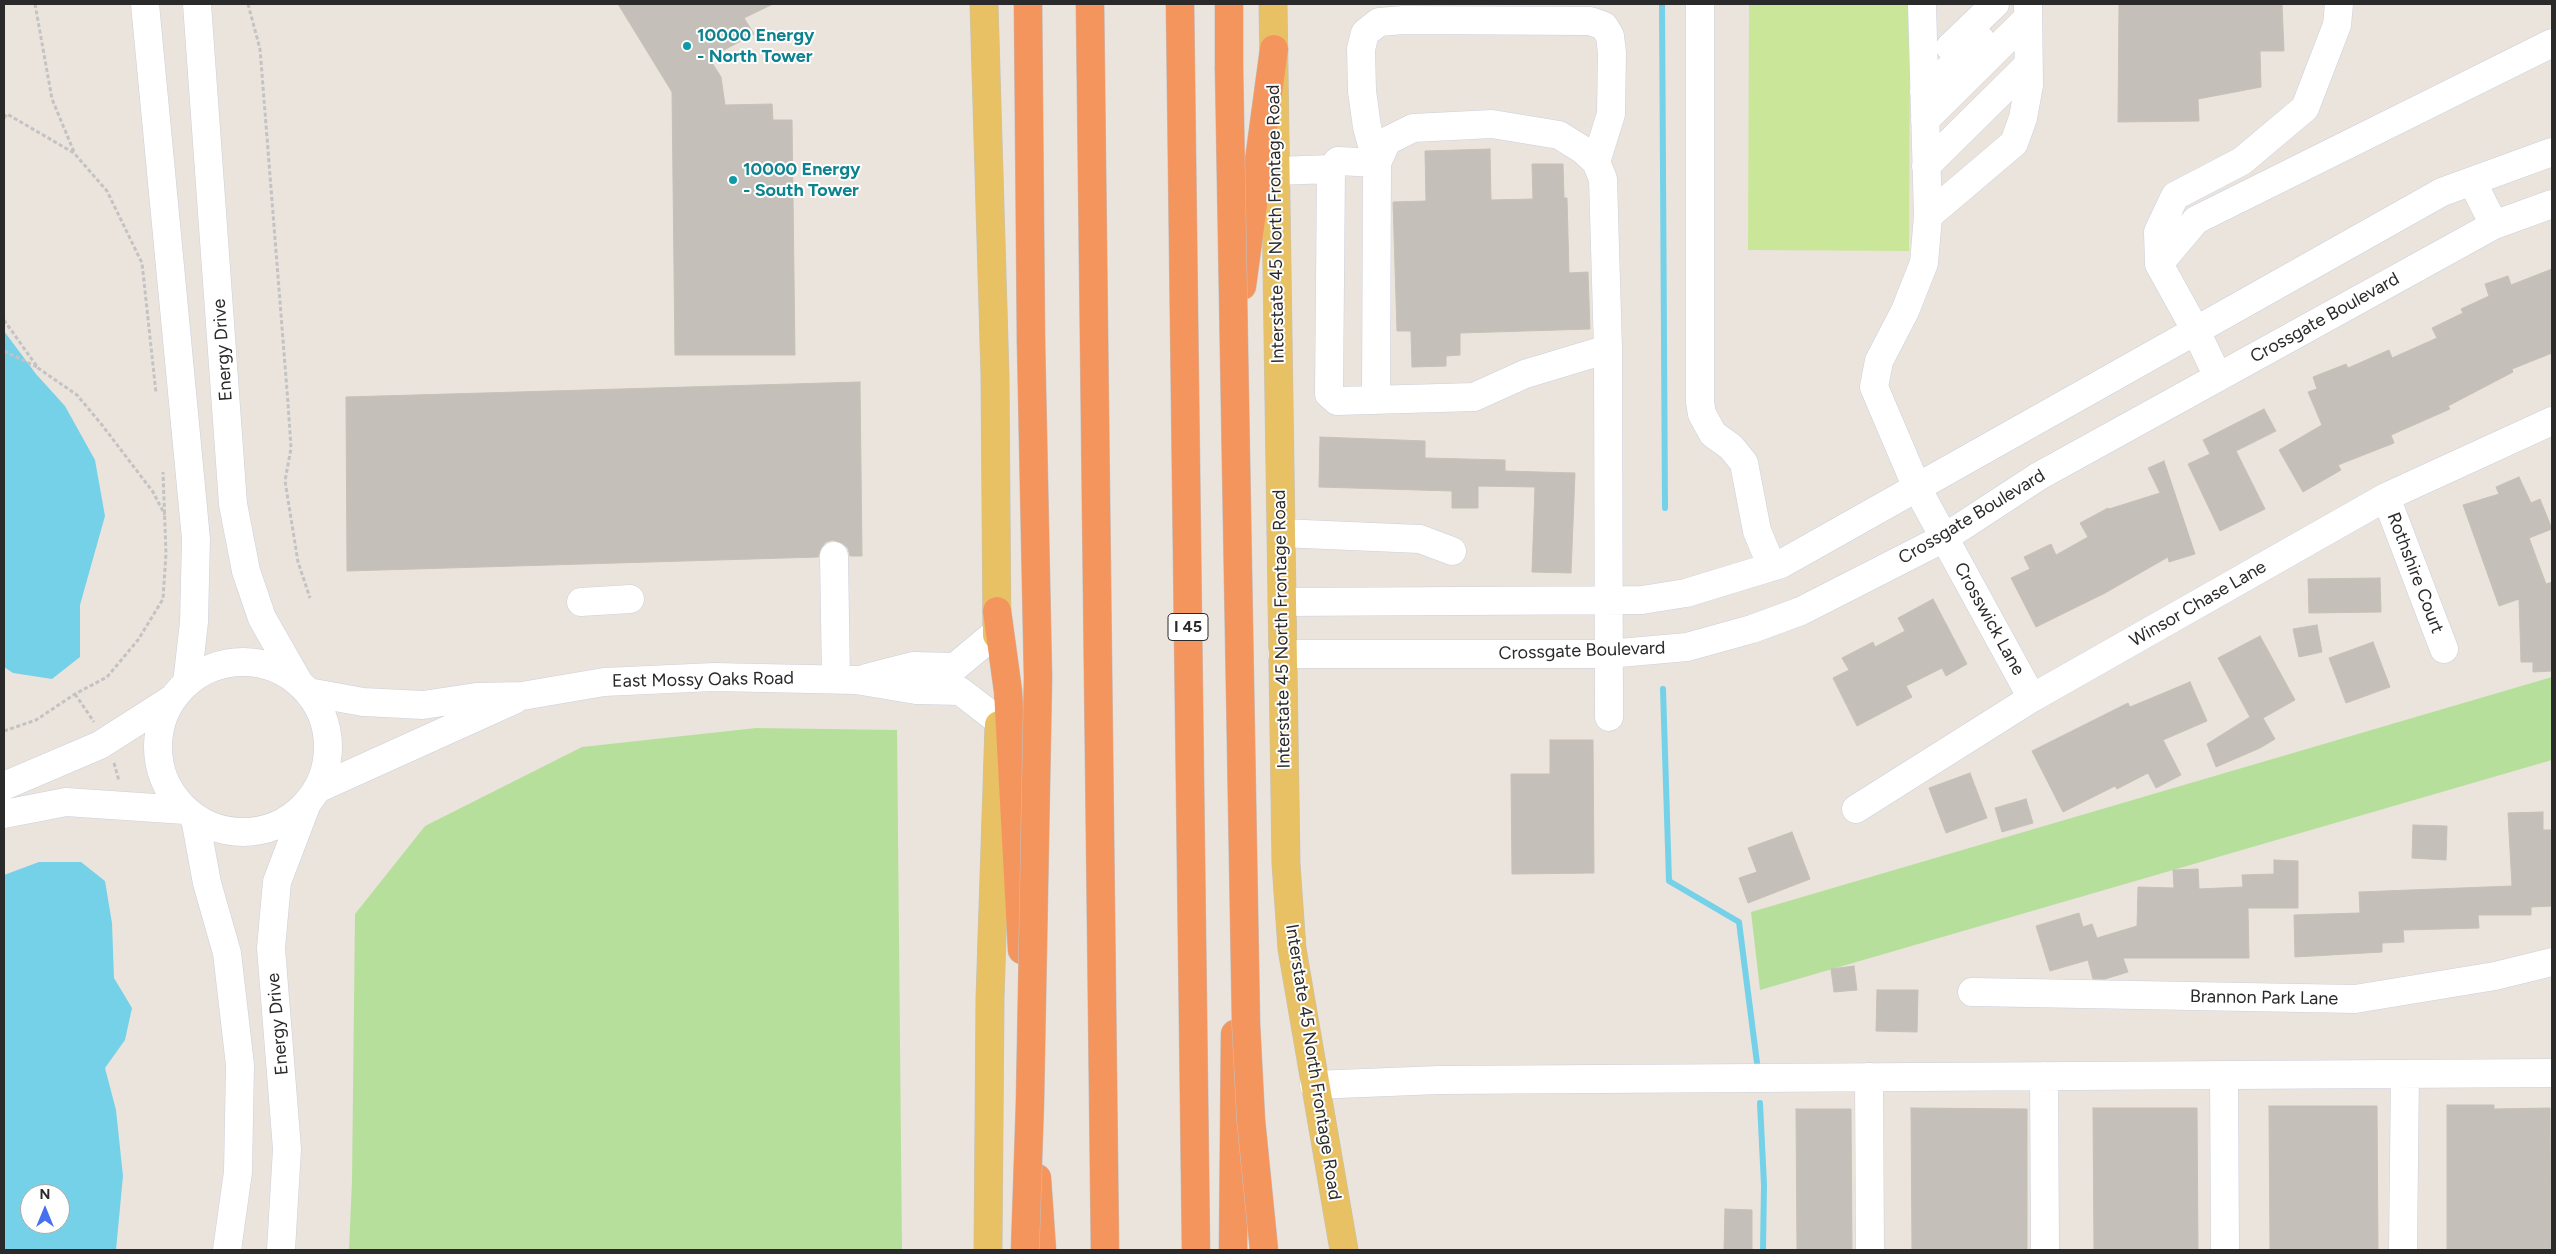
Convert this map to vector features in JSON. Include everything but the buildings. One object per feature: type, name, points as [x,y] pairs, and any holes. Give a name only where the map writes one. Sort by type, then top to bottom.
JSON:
[{"type":"highway","points":[[1025,1250],[1030,1101],[1038,678],[1031,340],[1028,4]]},
{"type":"highway","points":[[1090,4],[1105,1250]]},
{"type":"highway","name":"I 45","points":[[1180,4],[1196,1250]]},
{"type":"highway","points":[[1228,4],[1246,1024],[1252,1120],[1264,1250]]},
{"type":"highway","points":[[1233,1250],[1242,280],[1274,50]]},
{"type":"highway","points":[[997,621],[1008,691],[1042,1250]]},
{"type":"main road","points":[[984,4],[995,376],[999,721],[990,998],[988,1250]]},
{"type":"main road","name":"Interstate 45 North Frontage Road","points":[[1273,4],[1286,864],[1292,949],[1344,1250]]},
{"type":"street","points":[[145,4],[196,539],[194,622],[179,691],[161,723],[158,756],[168,788],[190,814],[207,884],[227,953],[240,1065],[238,1172],[227,1250]]},
{"type":"street","name":"Energy Drive","points":[[197,4],[233,504],[246,571],[262,618],[303,688]]},
{"type":"street","points":[[1700,4],[1700,402],[1702,414],[1713,434],[1735,451],[1744,463],[1757,531],[1772,567]]},
{"type":"street","points":[[1922,24],[1944,4]]},
{"type":"street","points":[[1922,24],[1969,4]]},
{"type":"street","points":[[1924,82],[1995,4]]},
{"type":"street","points":[[2218,377],[2196,331],[2159,264],[2158,232],[2175,196],[2242,161],[2305,108],[2337,25],[2339,4]]},
{"type":"street","points":[[1376,399],[1377,163],[1367,127],[1362,91],[1361,49],[1365,33],[1379,22],[1404,20],[1590,21],[1604,26],[1610,36],[1612,53],[1611,114],[1596,162]]},
{"type":"street","name":"Crosswick Lane","points":[[1922,24],[1928,216],[1924,263],[1905,310],[1878,361],[1874,387],[1917,488],[2032,698]]},
{"type":"street","points":[[1924,82],[2026,27]]},
{"type":"street","points":[[1925,129],[2026,27]]},
{"type":"street","points":[[1926,166],[2026,27]]},
{"type":"street","points":[[1928,216],[2014,143],[2023,118],[2028,85],[2026,27]]},
{"type":"street","points":[[2159,264],[2196,220],[2552,43]]},
{"type":"street","points":[[1377,163],[1387,141],[1413,128],[1492,124],[1559,135],[1596,162],[1603,179],[1608,349],[1609,717]]},
{"type":"street","points":[[1282,602],[1642,600],[1686,593],[1781,564],[2442,192],[2552,152]]},
{"type":"street","points":[[1377,163],[1338,161],[1331,169],[1329,394],[1338,401],[1474,397],[1525,374],[1608,349]]},
{"type":"street","points":[[1276,170],[1331,169]]},
{"type":"street","points":[[2472,181],[2494,225]]},
{"type":"street","name":"Crossgate Boulevard","points":[[1282,654],[1608,654],[1688,647],[1752,629],[1824,600],[1944,538],[2039,476],[2494,225],[2552,204]]},
{"type":"street","name":"Winsor Chase Lane","points":[[1856,809],[2032,698],[2386,497],[2552,421]]},
{"type":"street","name":"Rothshire Court","points":[[2386,497],[2444,649]]},
{"type":"street","points":[[1281,533],[1420,539],[1452,550]]},
{"type":"street","points":[[834,556],[846,680]]},
{"type":"street","points":[[581,602],[630,599]]},
{"type":"street","name":"East Mossy Oaks Road","points":[[846,680],[913,666],[956,667],[997,621]]},
{"type":"street","points":[[4,786],[100,744],[179,691],[198,675],[222,664],[250,662],[276,669],[303,688],[317,704],[327,732],[327,761],[312,796],[283,822],[254,831],[224,830],[190,814],[66,802],[4,814]]},
{"type":"street","name":"East Mossy Oaks Road","points":[[303,688],[363,702],[422,704],[476,697],[522,696],[604,682],[714,677],[846,680],[916,690],[960,691],[999,721]]},
{"type":"street","name":"East Mossy Oaks Road","points":[[312,796],[439,733],[481,717],[522,696]]},
{"type":"street","name":"Energy Drive","points":[[281,1250],[287,1149],[271,948],[277,882],[312,796]]},
{"type":"street","name":"Brannon Park Lane","points":[[1972,992],[2355,999],[2495,976],[2552,962]]},
{"type":"street","points":[[1314,1085],[1439,1080],[2552,1073]]},
{"type":"street","points":[[2403,1250],[2405,1074]]},
{"type":"street","points":[[2224,1075],[2225,1250]]},
{"type":"street","points":[[2044,1076],[2045,1250]]},
{"type":"street","points":[[1868,1077],[1870,1250]]},
{"type":"path","points":[[35,4],[52,99],[74,153]]},
{"type":"path","points":[[248,4],[260,49],[288,403],[290,448],[285,481],[298,562],[310,598]]},
{"type":"path","points":[[4,118],[5,113],[74,153],[107,190],[142,263],[156,398]]},
{"type":"path","points":[[4,320],[38,368]]},
{"type":"path","points":[[4,351],[38,368],[76,395],[153,492],[166,517]]},
{"type":"path","points":[[4,731],[36,720],[75,694],[107,677],[138,640],[162,599],[166,517],[162,467]]},
{"type":"green space","points":[[1749,4],[1910,4],[1909,251],[1748,250]]},
{"type":"green space","points":[[2552,677],[2552,760],[1760,990],[1751,912]]},
{"type":"green space","points":[[756,728],[897,730],[902,1250],[349,1250],[352,1180],[355,914],[425,826],[582,747]]},
{"type":"water","points":[[4,331],[36,374],[65,406],[95,460],[105,516],[80,605],[80,657],[52,679],[13,673],[4,667]]},
{"type":"water","points":[[39,862],[81,862],[105,881],[112,923],[114,978],[132,1008],[125,1040],[105,1068],[116,1110],[123,1176],[116,1250],[4,1250],[4,875]]},
{"type":"waterway","points":[[1662,4],[1665,508]]},
{"type":"waterway","points":[[1663,689],[1669,881],[1739,922],[1757,1063]]},
{"type":"waterway","points":[[1760,1103],[1764,1185],[1763,1250]]},
{"type":"place","name":"10000 Energy - North Tower","points":[[687,46]]},
{"type":"place","name":"10000 Energy - South Tower","points":[[733,180]]}]
